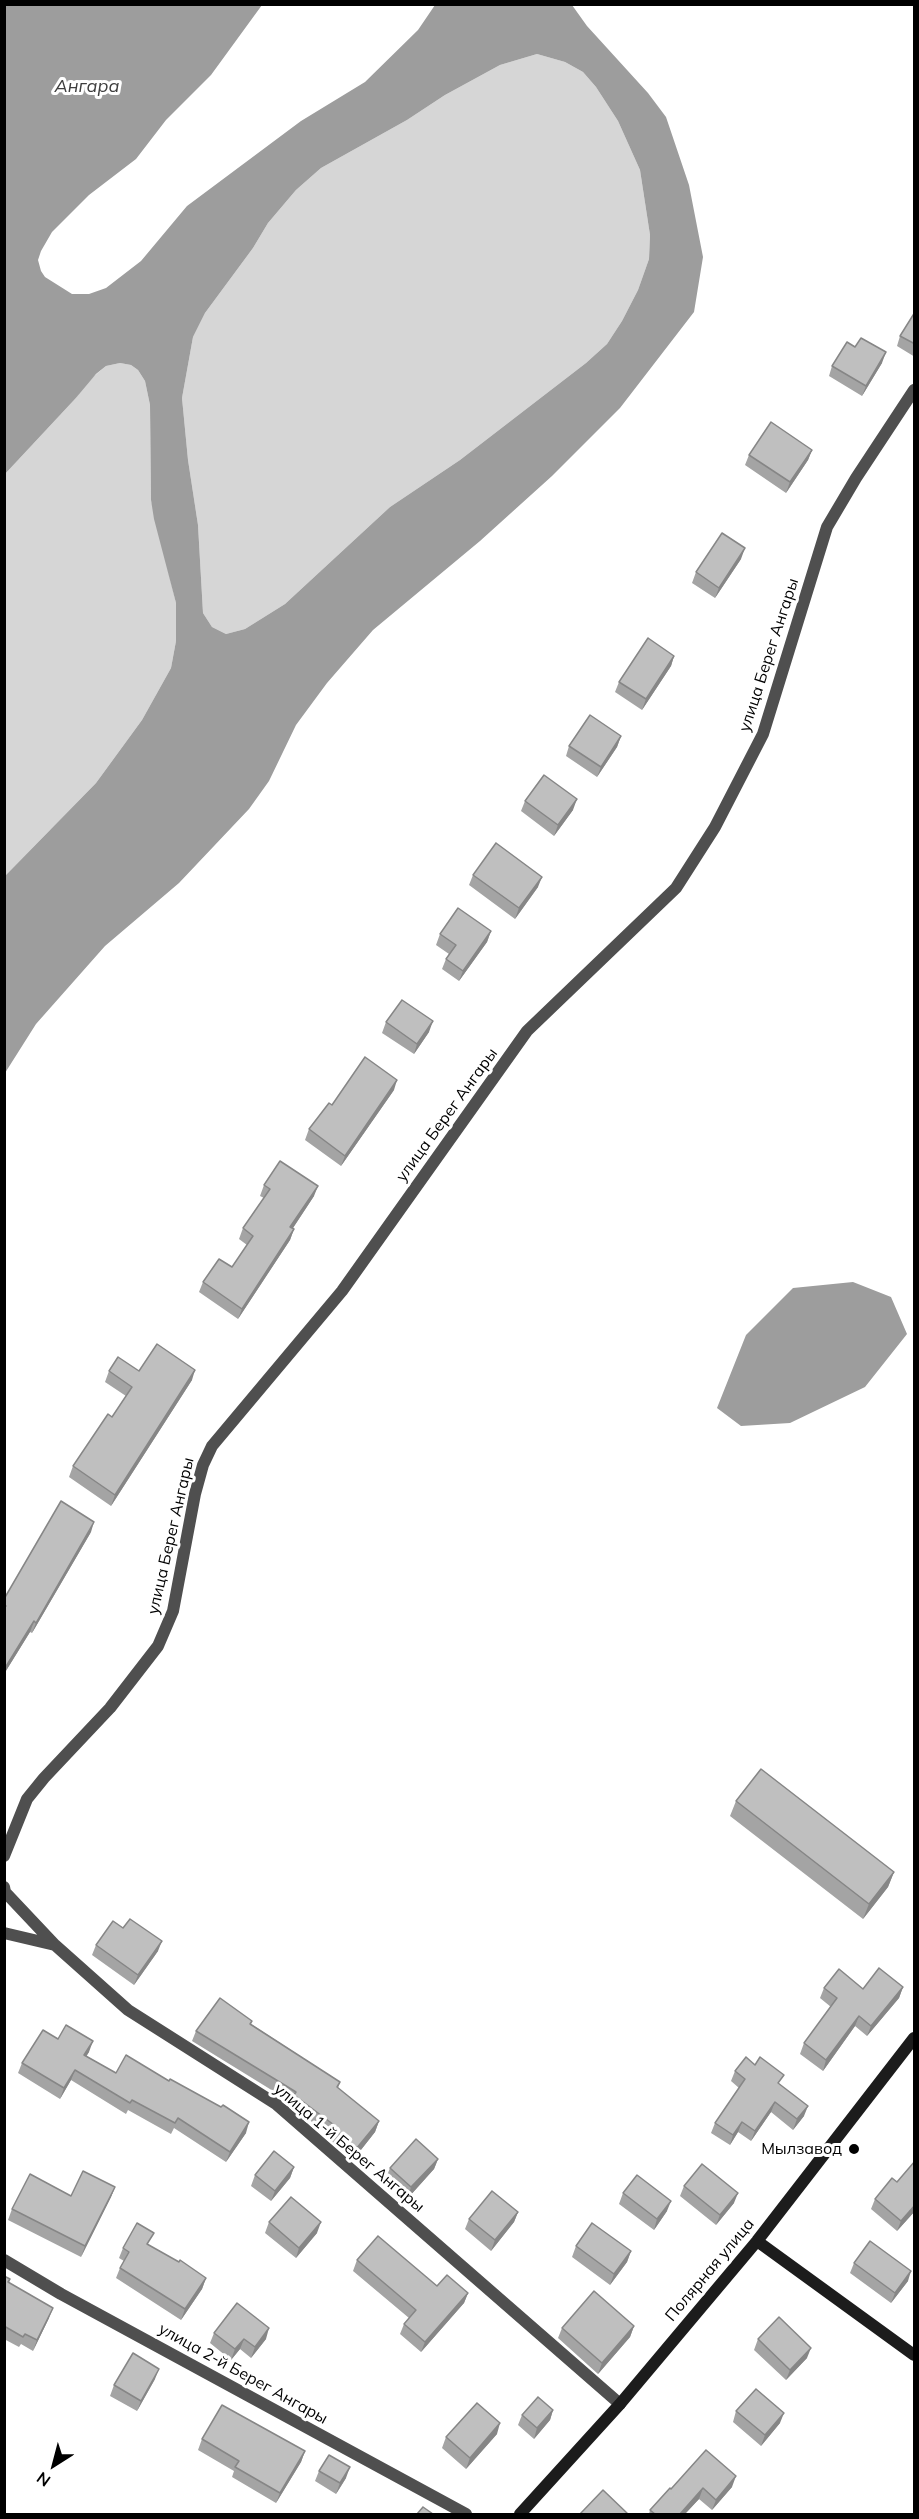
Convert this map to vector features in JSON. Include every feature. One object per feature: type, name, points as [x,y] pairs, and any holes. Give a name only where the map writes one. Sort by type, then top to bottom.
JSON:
[{"type":"main road","name":"Полярная улица","points":[[520,2514],[620,2404],[757,2241],[915,2038]]},
{"type":"main road","points":[[757,2241],[915,2355]]},
{"type":"street","name":"улица Берег Ангары","points":[[4,1856],[27,1799],[110,1708],[158,1646],[173,1611],[195,1494],[203,1465],[212,1446],[342,1291],[527,1031],[676,888],[715,826],[763,734],[827,527],[856,478],[915,390]]},
{"type":"street","points":[[4,1887],[5,1892],[55,1945]]},
{"type":"street","name":"улица 1-й Берег Ангары","points":[[4,1933],[55,1945],[128,2010],[276,2104],[620,2404]]},
{"type":"street","name":"улица 2-й Берег Ангары","points":[[4,2260],[61,2294],[466,2514]]},
{"type":"shaded area","points":[[537,54],[565,62],[583,72],[596,87],[618,121],[640,170],[650,235],[649,259],[638,290],[622,321],[607,344],[586,363],[460,460],[390,507],[285,604],[245,629],[226,634],[212,627],[203,613],[198,525],[182,398],[193,337],[205,313],[253,248],[268,223],[296,190],[321,168],[500,65]]},
{"type":"shaded area","points":[[120,363],[131,365],[138,370],[145,381],[150,405],[151,500],[176,603],[176,641],[171,668],[142,720],[96,783],[5,876],[5,474],[75,399],[87,382],[106,366]]},
{"type":"water","name":"Ангара","points":[[5,4],[262,5],[211,75],[166,120],[136,159],[89,195],[52,232],[38,260],[41,271],[45,277],[72,294],[89,294],[106,288],[141,261],[187,206],[301,121],[365,82],[418,30],[435,5],[572,5],[587,26],[648,93],[666,117],[689,185],[703,257],[694,312],[620,408],[552,476],[480,541],[373,630],[327,683],[296,725],[269,781],[249,809],[179,883],[105,946],[36,1024],[5,1073],[5,876],[96,783],[142,720],[171,668],[176,641],[176,603],[154,519],[151,500],[150,405],[145,381],[138,370],[131,365],[120,363],[106,366],[96,374],[5,474]],"holes":[[[537,54],[565,62],[583,72],[596,87],[618,121],[640,170],[650,235],[649,259],[638,290],[622,321],[607,344],[586,363],[460,460],[390,507],[285,604],[245,629],[226,634],[212,627],[203,613],[198,525],[182,398],[193,337],[205,313],[253,248],[268,223],[296,190],[321,168],[500,65]]]},
{"type":"water","points":[[853,1282],[891,1297],[907,1334],[865,1387],[790,1423],[741,1426],[717,1408],[746,1335],[793,1288]]},
{"type":"building","points":[[915,312],[915,344],[900,336]]},
{"type":"building","points":[[861,338],[886,352],[866,386],[832,366],[847,342],[855,347]]},
{"type":"building","points":[[771,422],[812,450],[790,482],[749,455]]},
{"type":"building","points":[[722,533],[745,548],[719,588],[696,572]]},
{"type":"building","points":[[648,638],[674,656],[646,699],[619,682]]},
{"type":"building","points":[[590,715],[621,736],[601,767],[569,746]]},
{"type":"building","points":[[544,775],[577,799],[558,825],[525,801]]},
{"type":"building","points":[[496,843],[542,877],[519,908],[473,875]]},
{"type":"building","points":[[458,908],[491,931],[463,971],[446,959],[456,945],[440,934]]},
{"type":"building","points":[[402,1000],[433,1021],[417,1044],[386,1022]]},
{"type":"building","points":[[365,1057],[397,1080],[345,1156],[309,1129],[329,1103],[332,1105]]},
{"type":"building","points":[[280,1161],[318,1186],[290,1227],[294,1229],[242,1309],[203,1282],[219,1259],[232,1267],[253,1236],[243,1228],[270,1189],[264,1185]]},
{"type":"building","points":[[157,1344],[195,1370],[115,1495],[73,1466],[108,1414],[112,1417],[132,1387],[109,1371],[118,1357],[139,1371]]},
{"type":"building","points":[[61,1501],[94,1522],[36,1623],[34,1621],[4,1668],[4,1608],[6,1606],[4,1599]]},
{"type":"building","points":[[761,1769],[894,1872],[869,1904],[736,1801]]},
{"type":"building","points":[[130,1919],[162,1941],[138,1975],[96,1945],[113,1921],[123,1928]]},
{"type":"building","points":[[879,1968],[903,1987],[871,2026],[859,2016],[826,2060],[804,2043],[837,1998],[824,1988],[839,1969],[863,1989]]},
{"type":"building","points":[[220,1998],[252,2021],[250,2024],[340,2082],[337,2087],[379,2121],[356,2149],[332,2128],[334,2125],[294,2095],[296,2092],[196,2031]]},
{"type":"building","points":[[66,2025],[93,2041],[84,2055],[116,2073],[126,2055],[169,2081],[170,2079],[221,2107],[223,2105],[249,2122],[230,2152],[178,2118],[175,2123],[132,2100],[130,2103],[75,2070],[64,2088],[22,2063],[43,2030],[58,2039]]},
{"type":"building","points":[[746,2057],[755,2065],[760,2057],[784,2075],[778,2083],[808,2106],[797,2119],[775,2102],[755,2131],[742,2122],[733,2135],[715,2123],[745,2079],[735,2071]]},
{"type":"building","points":[[416,2139],[438,2159],[411,2187],[390,2168]]},
{"type":"building","points":[[274,2151],[294,2167],[275,2191],[255,2175]]},
{"type":"building","points":[[915,2161],[915,2205],[901,2221],[875,2199],[892,2178],[897,2182]]},
{"type":"building","points":[[702,2164],[738,2193],[720,2215],[684,2186]]},
{"type":"building","points":[[83,2171],[115,2187],[85,2246],[12,2209],[30,2174],[71,2196]]},
{"type":"building","points":[[637,2175],[671,2201],[657,2219],[623,2193]]},
{"type":"building","points":[[492,2191],[518,2212],[495,2240],[469,2219]]},
{"type":"building","points":[[291,2197],[321,2222],[299,2248],[269,2222]]},
{"type":"building","points":[[137,2223],[154,2233],[147,2244],[179,2262],[180,2260],[206,2278],[185,2309],[120,2268],[129,2252],[123,2248]]},
{"type":"building","points":[[592,2223],[631,2251],[614,2274],[576,2246]]},
{"type":"building","points":[[378,2236],[437,2286],[447,2275],[468,2293],[425,2342],[404,2324],[416,2310],[357,2260]]},
{"type":"building","points":[[870,2241],[911,2271],[895,2293],[854,2263]]},
{"type":"building","points":[[4,2276],[10,2279],[8,2282],[53,2308],[37,2340],[25,2334],[23,2337],[4,2326]]},
{"type":"building","points":[[594,2291],[634,2326],[602,2363],[562,2328]]},
{"type":"building","points":[[237,2303],[269,2328],[255,2347],[244,2339],[235,2349],[214,2333]]},
{"type":"building","points":[[779,2317],[811,2348],[790,2370],[758,2339]]},
{"type":"building","points":[[133,2353],[159,2369],[141,2401],[114,2385]]},
{"type":"building","points":[[756,2389],[784,2413],[765,2435],[736,2411]]},
{"type":"building","points":[[538,2397],[553,2410],[537,2428],[522,2415]]},
{"type":"building","points":[[477,2403],[500,2423],[470,2458],[446,2437]]},
{"type":"building","points":[[222,2405],[305,2451],[280,2493],[235,2467],[239,2461],[202,2439]]},
{"type":"building","points":[[706,2450],[736,2476],[716,2500],[703,2488],[680,2514],[655,2514],[650,2510],[671,2489]]},
{"type":"building","points":[[329,2455],[350,2467],[340,2483],[319,2471]]},
{"type":"building","points":[[603,2490],[628,2514],[580,2514]]},
{"type":"building","points":[[423,2507],[433,2514],[417,2514]]},
{"type":"place","name":"Мылзавод","points":[[854,2149]]}]
